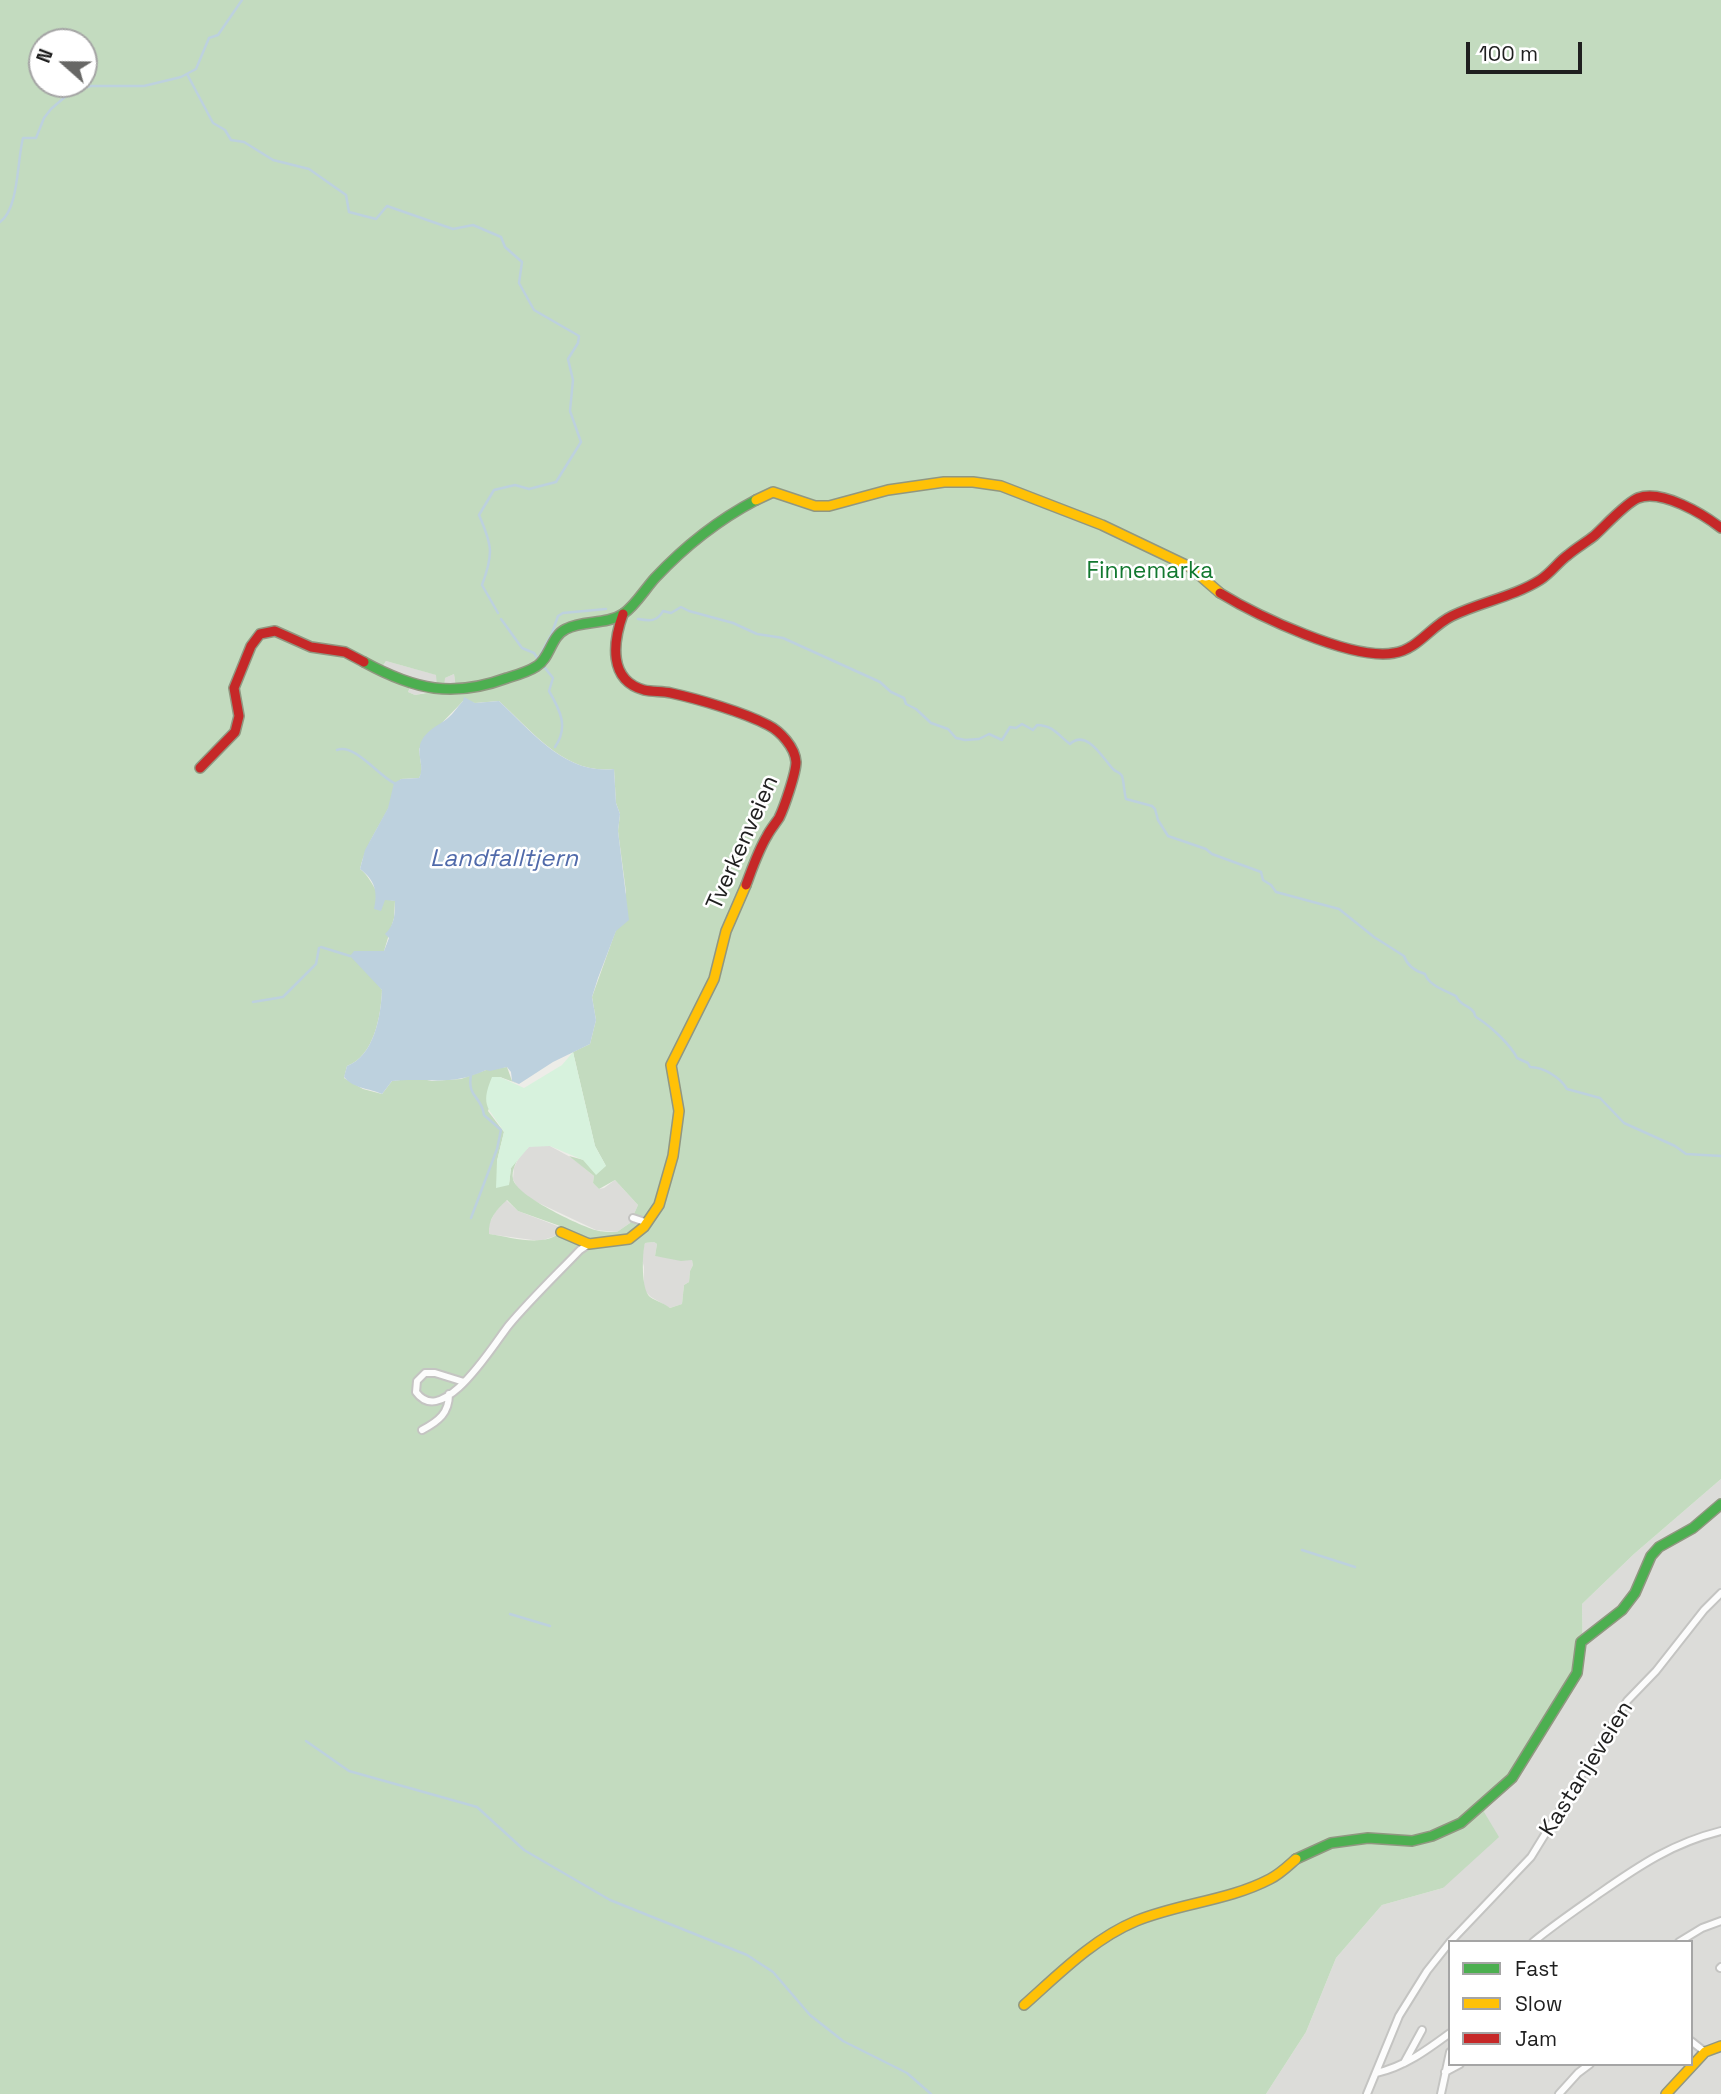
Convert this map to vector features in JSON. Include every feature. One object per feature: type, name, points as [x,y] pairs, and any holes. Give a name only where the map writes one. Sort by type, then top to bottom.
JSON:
[{"type":"street","points":[[200,768],[207,758],[232,737],[239,718],[233,688],[255,639],[269,631],[310,647],[345,652],[371,666],[426,688],[480,688],[540,665],[558,635],[567,628],[602,622],[623,614],[657,576],[705,531],[735,511],[773,492],[815,506],[845,502],[888,489],[944,482],[973,482],[1023,493],[1102,525],[1190,567],[1220,593],[1251,612],[1318,639],[1363,652],[1392,654],[1406,650],[1450,617],[1525,588],[1543,578],[1636,498],[1646,495],[1677,503],[1695,510],[1721,528]]},
{"type":"street","name":"Tverkenveien","points":[[623,614],[616,633],[615,651],[623,678],[645,690],[704,702],[769,725],[783,736],[794,754],[796,764],[780,816],[766,837],[726,931],[714,979],[671,1065],[679,1111],[673,1156],[664,1193],[648,1223]]},
{"type":"street","points":[[464,1382],[435,1373],[425,1373],[417,1381],[416,1392],[426,1400],[435,1401],[464,1382],[481,1364],[508,1326],[580,1250],[589,1244],[634,1237],[648,1223],[633,1218]]},
{"type":"street","points":[[561,1232],[589,1244]]},
{"type":"street","points":[[422,1430],[439,1420],[446,1411],[449,1394]]},
{"type":"street","points":[[1024,2005],[1082,1954],[1111,1934],[1137,1921],[1196,1903],[1237,1895],[1273,1878],[1301,1855],[1331,1843],[1368,1838],[1412,1841],[1432,1836],[1461,1823],[1512,1778],[1577,1674],[1581,1642],[1622,1610],[1635,1593],[1651,1556],[1659,1547],[1693,1528],[1721,1504]]},
{"type":"street","name":"Kastanjeveien","points":[[1452,1940],[1525,1864],[1545,1837],[1628,1702],[1721,1593]]},
{"type":"street","points":[[1535,1940],[1556,1923],[1660,1853],[1721,1831]]},
{"type":"street","points":[[1682,1940],[1721,1921]]},
{"type":"street","name":"Kastanjeveien","points":[[1367,2094],[1399,2016],[1427,1971],[1448,1945]]},
{"type":"street","points":[[1404,2063],[1422,2030]]},
{"type":"street","points":[[1376,2073],[1390,2070],[1426,2052],[1448,2034]]},
{"type":"street","points":[[1693,2043],[1705,2052]]},
{"type":"street","points":[[1693,2065],[1705,2052],[1721,2046]]},
{"type":"street","points":[[1441,2094],[1448,2060]]},
{"type":"street","points":[[1445,2072],[1456,2066]]},
{"type":"street","points":[[1559,2094],[1587,2066]]},
{"type":"street","points":[[1666,2094],[1692,2066]]},
{"type":"shaded area","points":[[386,661],[437,675],[437,686],[454,674],[456,688],[415,695],[408,692],[412,684],[381,670]]},
{"type":"shaded area","points":[[550,1146],[572,1158],[594,1176],[593,1183],[599,1189],[615,1180],[638,1205],[630,1223],[617,1232],[596,1230],[528,1198],[518,1189],[513,1179],[514,1168],[521,1153],[529,1147]]},
{"type":"shaded area","points":[[506,1200],[518,1211],[560,1227],[561,1232],[540,1241],[488,1234],[488,1226],[495,1212]]},
{"type":"shaded area","points":[[645,1243],[657,1244],[655,1256],[692,1259],[693,1265],[689,1282],[684,1285],[682,1304],[670,1308],[644,1290],[641,1255]]},
{"type":"shaded area","points":[[1721,1479],[1721,2094],[1266,2094],[1306,2032],[1336,1958],[1382,1905],[1443,1888],[1484,1812],[1512,1780],[1583,1667],[1582,1604],[1634,1554]]},
{"type":"green space","name":"Finnemarka","points":[[0,0],[1721,0],[1721,1479],[1634,1554],[1582,1604],[1583,1667],[1577,1684],[1512,1780],[1484,1812],[1499,1837],[1443,1888],[1382,1905],[1336,1958],[1306,2032],[1266,2094],[0,2094]],"holes":[[[386,661],[436,675],[437,686],[444,686],[445,678],[454,674],[456,688],[415,695],[408,692],[412,683],[381,669]],[[463,701],[499,701],[537,737],[565,758],[596,769],[614,769],[626,892],[616,930],[592,997],[596,1020],[590,1044],[573,1052],[595,1146],[606,1166],[569,1156],[594,1176],[593,1183],[599,1189],[615,1180],[638,1205],[630,1223],[617,1232],[587,1227],[549,1209],[525,1193],[513,1179],[521,1153],[511,1168],[509,1184],[497,1161],[504,1132],[488,1111],[500,1077],[519,1084],[512,1081],[507,1067],[486,1070],[461,1079],[432,1081],[417,1078],[392,1081],[382,1094],[363,1089],[344,1078],[347,1066],[364,1054],[370,1044],[378,1023],[382,990],[354,951],[384,951],[394,918],[395,901],[378,893],[360,869],[362,861],[398,783],[401,779],[419,778],[422,772],[419,749]],[[507,1200],[518,1211],[560,1226],[561,1232],[554,1237],[536,1240],[489,1234],[491,1219]],[[645,1243],[657,1244],[655,1256],[681,1261],[692,1260],[689,1282],[684,1285],[682,1304],[670,1308],[647,1293],[643,1271]]]},
{"type":"green space","points":[[573,1052],[595,1146],[606,1166],[596,1175],[583,1160],[550,1146],[529,1147],[511,1168],[509,1185],[496,1188],[497,1161],[504,1132],[486,1102],[492,1077],[500,1077],[524,1088],[562,1065]]},
{"type":"water","name":"Landfalltjern","points":[[464,697],[475,703],[499,701],[537,737],[565,758],[596,769],[614,769],[616,803],[620,814],[618,831],[629,920],[616,931],[592,997],[596,1020],[590,1044],[553,1062],[519,1084],[512,1081],[507,1067],[450,1080],[392,1081],[382,1094],[357,1086],[344,1077],[347,1066],[364,1054],[370,1044],[378,1023],[382,990],[350,956],[354,951],[384,951],[389,938],[385,934],[393,923],[395,910],[395,901],[385,900],[381,911],[374,909],[374,887],[360,869],[365,850],[388,808],[394,783],[401,779],[419,778],[419,749],[422,740],[428,732],[450,716]]},
{"type":"waterway","points":[[0,222],[6,216],[14,196],[23,138],[36,138],[51,109],[73,90],[91,86],[144,86],[181,77],[196,69],[209,38],[218,35],[242,0]]},
{"type":"waterway","points":[[187,74],[213,123],[225,130],[231,140],[244,142],[273,160],[309,169],[346,195],[349,212],[376,219],[387,206],[453,229],[473,225],[501,237],[505,247],[522,262],[519,283],[534,310],[579,336],[578,343],[568,359],[573,380],[570,411],[581,442],[556,482],[529,489],[515,485],[494,490],[479,515],[490,549],[482,585],[498,613]]},
{"type":"waterway","points":[[638,619],[653,620],[663,611],[671,613],[681,607],[733,623],[757,634],[783,638],[880,682],[891,692],[904,698],[906,704],[931,723],[948,729],[956,738],[979,739],[989,734],[1002,740],[1010,727],[1016,728],[1022,724],[1033,730],[1037,725],[1047,727],[1070,744],[1083,740],[1120,773],[1126,799],[1155,809],[1168,836],[1261,872],[1263,880],[1276,892],[1339,909],[1374,937],[1404,956],[1409,965],[1425,974],[1433,984],[1456,996],[1500,1036],[1517,1058],[1528,1063],[1530,1067],[1551,1074],[1567,1089],[1600,1098],[1624,1123],[1675,1146],[1686,1154],[1721,1156]]},
{"type":"waterway","points":[[501,619],[522,648],[534,653],[538,659],[558,616],[563,613],[606,609]]},
{"type":"waterway","points":[[545,668],[553,678],[549,691],[557,705],[562,726],[555,747]]},
{"type":"waterway","points":[[337,750],[351,751],[394,783]]},
{"type":"waterway","points":[[321,947],[350,956]]},
{"type":"waterway","points":[[253,1002],[283,997],[316,964],[319,948]]},
{"type":"waterway","points":[[471,1074],[471,1088],[484,1115],[501,1130],[497,1149],[471,1218]]},
{"type":"waterway","points":[[1302,1550],[1355,1567]]},
{"type":"waterway","points":[[510,1614],[550,1626]]},
{"type":"waterway","points":[[306,1741],[349,1771],[477,1807],[524,1850],[610,1900],[747,1955],[773,1972],[810,2015],[843,2041],[907,2073],[931,2094]]},
{"type":"traffic: fast","points":[[364,662],[400,679],[434,688],[469,688],[526,672],[545,658],[557,637],[566,629],[609,620],[623,614],[678,555],[715,525],[756,500]]},
{"type":"traffic: fast","points":[[1296,1859],[1331,1843],[1368,1838],[1412,1841],[1432,1836],[1461,1823],[1512,1778],[1577,1673],[1581,1642],[1622,1610],[1635,1593],[1651,1556],[1659,1547],[1693,1528],[1721,1504]]},
{"type":"traffic: slow","points":[[756,500],[773,492],[815,506],[829,506],[888,490],[944,482],[1001,486],[1102,525],[1190,567],[1220,593]]},
{"type":"traffic: slow","points":[[561,1232],[589,1244],[629,1239],[644,1227],[659,1205],[673,1156],[679,1111],[671,1065],[714,979],[726,931],[746,885]]},
{"type":"traffic: slow","points":[[1024,2005],[1105,1937],[1153,1915],[1254,1886],[1277,1875],[1296,1859]]},
{"type":"traffic: slow","points":[[1693,2065],[1705,2052],[1721,2046]]},
{"type":"traffic: slow","points":[[1666,2094],[1692,2066]]},
{"type":"traffic: jam","points":[[1220,593],[1280,624],[1330,643],[1376,654],[1394,653],[1417,643],[1452,616],[1519,591],[1540,580],[1638,498],[1659,497],[1682,504],[1721,528]]},
{"type":"traffic: jam","points":[[623,614],[617,636],[616,659],[624,678],[632,685],[644,690],[668,692],[746,715],[777,731],[793,751],[796,762],[787,799],[761,848],[746,885]]},
{"type":"traffic: jam","points":[[200,768],[235,732],[239,716],[234,688],[251,646],[260,634],[275,631],[311,647],[345,652],[364,662]]}]
